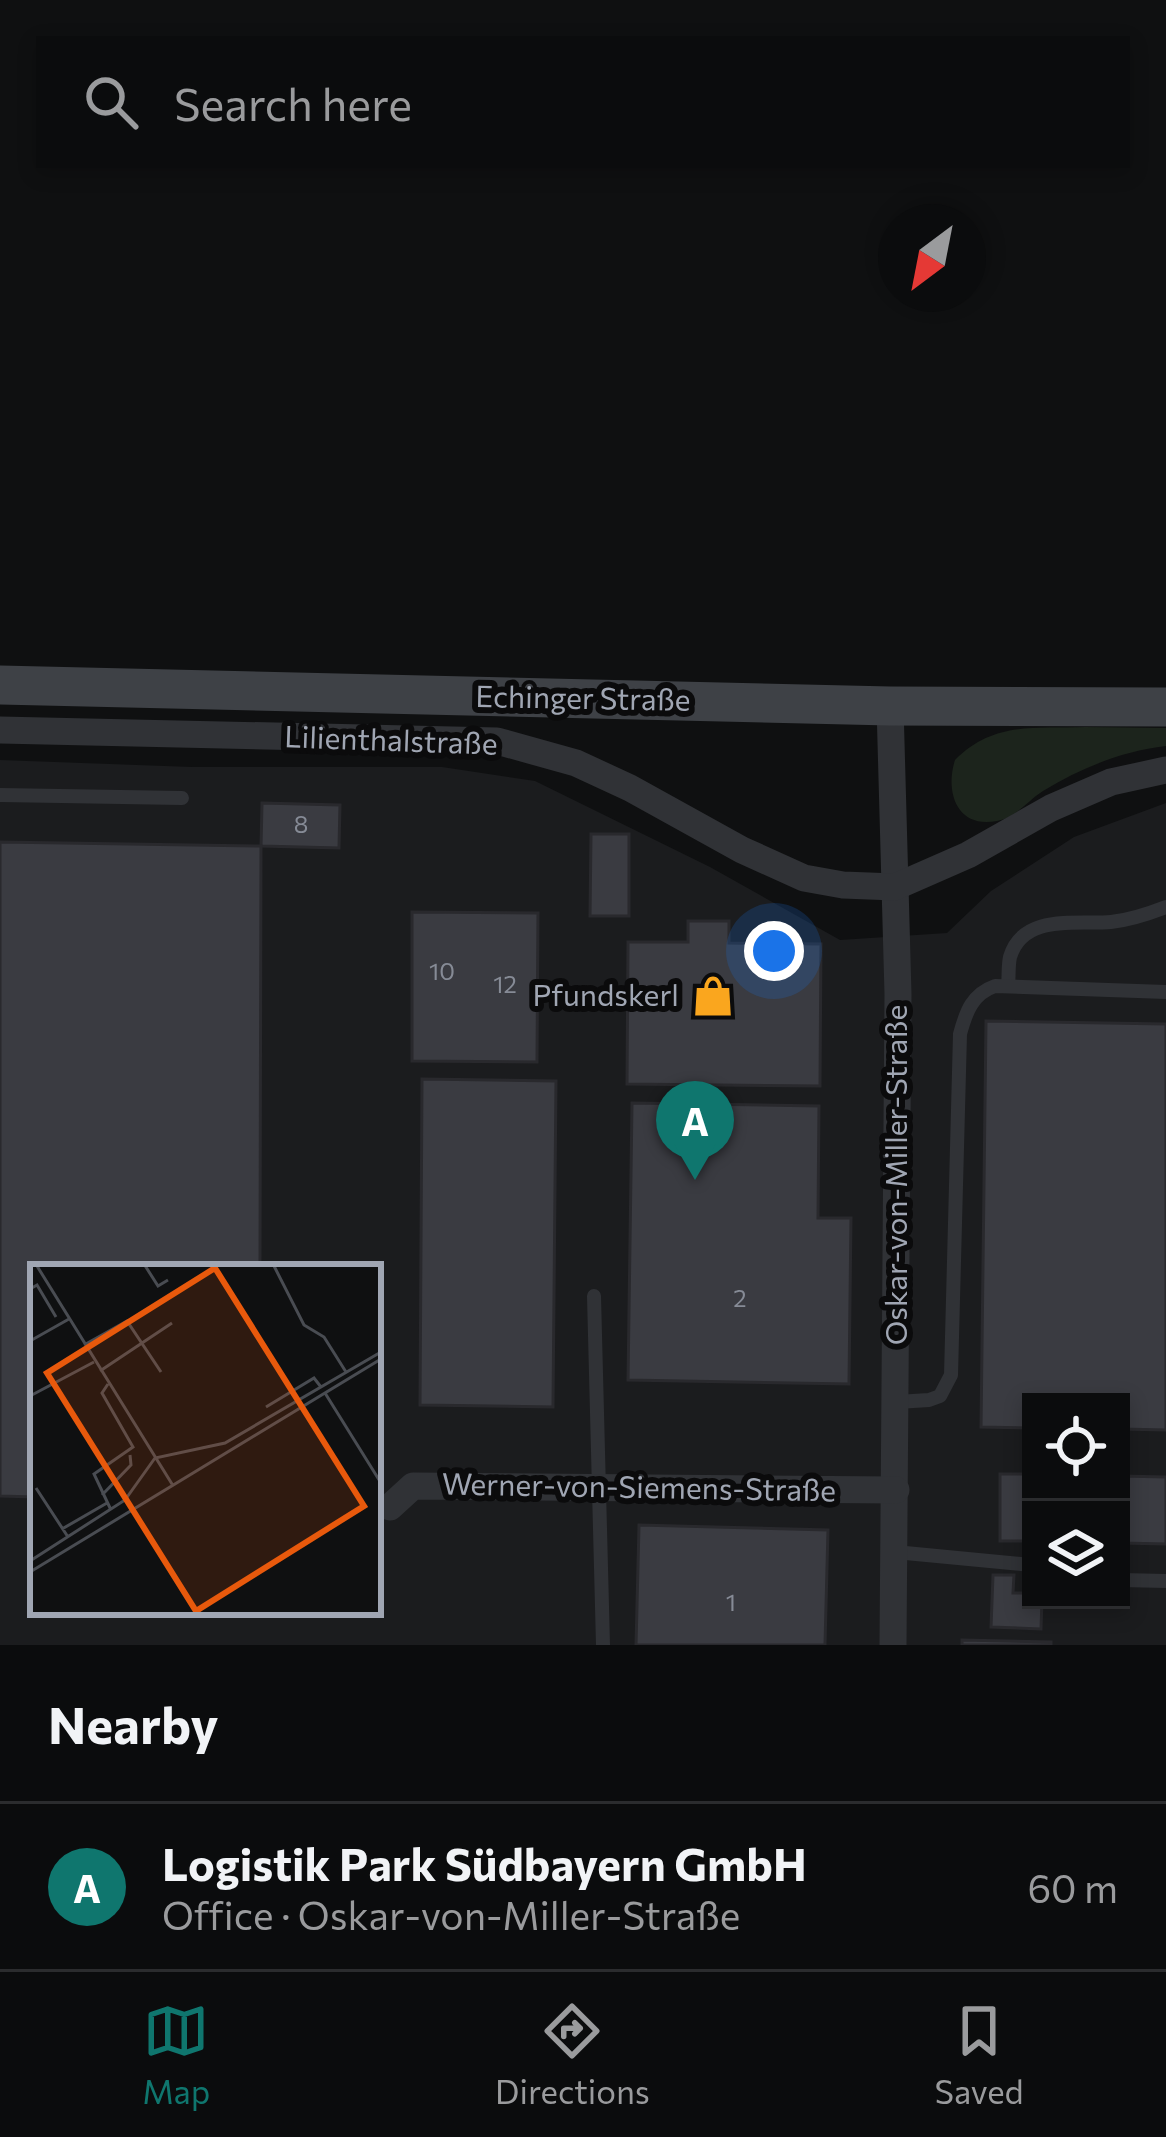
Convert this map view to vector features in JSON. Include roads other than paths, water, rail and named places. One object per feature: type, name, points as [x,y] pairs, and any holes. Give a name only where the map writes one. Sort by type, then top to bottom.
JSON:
[{"type":"main road","name":"Echinger Straße","points":[[0,685],[890,706],[1166,707]]},
{"type":"street","name":"Oskar-von-Miller-Straße","points":[[890,706],[898,994],[893,1645]]},
{"type":"street","name":"Lilienthalstraße","points":[[0,730],[497,741],[576,763],[805,878],[895,887]]},
{"type":"street","points":[[895,887],[968,855],[1071,799],[1111,782],[1166,770]]},
{"type":"street","name":"Werner-von-Siemens-Straße","points":[[390,1507],[413,1486],[896,1490]]},
{"type":"lane","points":[[0,795],[182,798]]},
{"type":"lane","points":[[1008,986],[1010,958],[1018,942],[1035,929],[1055,922],[1121,920],[1166,907]]},
{"type":"lane","points":[[896,1402],[940,1396],[951,1375],[960,1034],[967,1010],[981,991],[994,986],[1166,992]]},
{"type":"lane","points":[[594,1296],[603,1645]]},
{"type":"lane","points":[[895,1552],[1022,1564]]},
{"type":"lane","points":[[1130,1580],[1166,1581]]},
{"type":"place","name":"Pfundskerl","points":[[713,996]]},
{"type":"place","name":"Logistik Park Südbayern GmbH","points":[[695,1180]]}]
